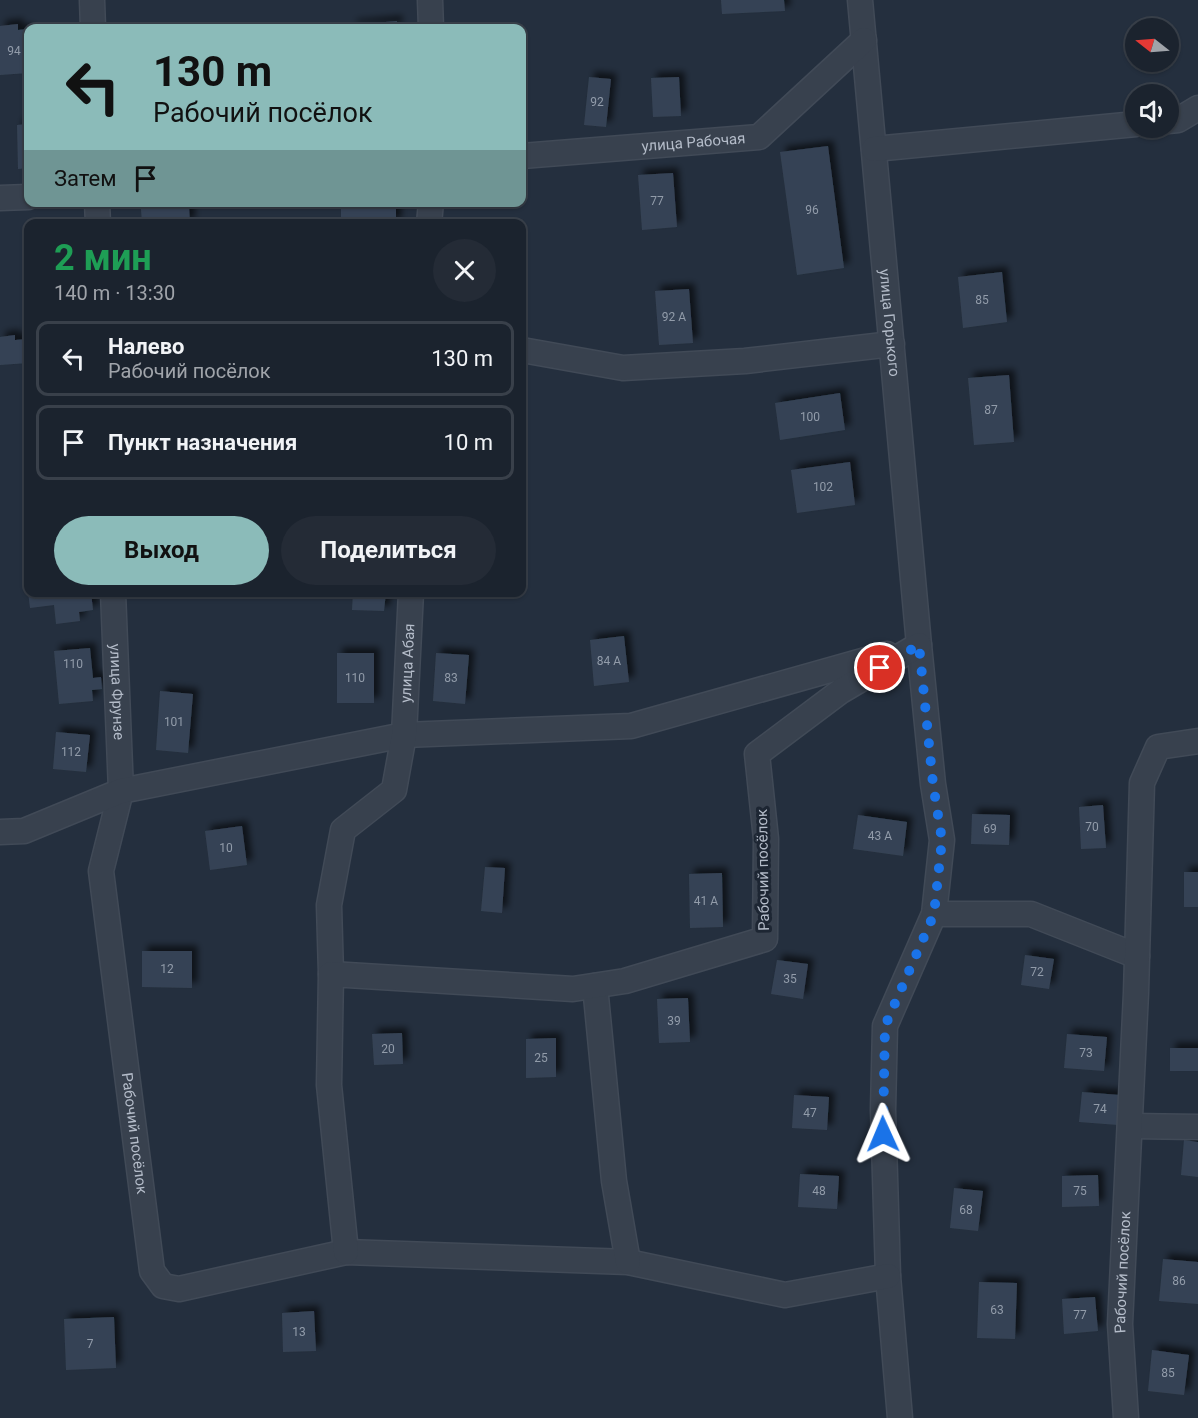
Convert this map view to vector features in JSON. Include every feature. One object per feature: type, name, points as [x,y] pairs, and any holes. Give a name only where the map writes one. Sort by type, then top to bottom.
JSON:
[{"type":"street","points":[[92,0],[93,24]]},
{"type":"street","points":[[430,0],[431,24]]},
{"type":"street","name":"улица Горького","points":[[860,0],[919,645]]},
{"type":"street","name":"улица Рабочая","points":[[526,156],[759,137],[864,40]]},
{"type":"street","points":[[1179,119],[1198,108]]},
{"type":"street","points":[[874,150],[1125,125]]},
{"type":"street","points":[[0,198],[24,197]]},
{"type":"street","points":[[526,351],[623,368],[745,361],[891,344]]},
{"type":"street","name":"улица Фрунзе","points":[[113,597],[121,791]]},
{"type":"street","name":"улица Абая","points":[[404,735],[411,597]]},
{"type":"street","points":[[0,832],[24,831],[121,791],[404,735],[631,726],[919,645],[933,784],[942,840],[934,914],[885,1026],[883,1110],[888,1276],[900,1418]]},
{"type":"street","name":"Рабочий посёлок","points":[[331,974],[573,989],[625,981],[765,939],[766,839],[757,754],[841,691],[919,645]]},
{"type":"street","points":[[346,1252],[329,1085],[331,974],[328,906],[343,830],[394,790],[404,735]]},
{"type":"street","name":"Рабочий посёлок","points":[[1126,1418],[1120,1324],[1137,956],[1142,783],[1158,747],[1198,741]]},
{"type":"street","name":"Рабочий посёлок","points":[[121,791],[101,871],[152,1271],[163,1286],[179,1289],[346,1252],[628,1262],[785,1295],[888,1276]]},
{"type":"street","points":[[934,914],[1031,914],[1137,956]]},
{"type":"street","points":[[595,986],[614,1181],[628,1262]]},
{"type":"street","points":[[1130,1126],[1198,1127]]},
{"type":"building","points":[[721,0],[784,0],[785,11],[722,14]]},
{"type":"building","points":[[397,21],[397,24],[362,24]]},
{"type":"building","points":[[18,24],[18,30],[24,29],[24,73],[0,75],[0,26]]},
{"type":"building","points":[[589,77],[611,79],[606,127],[584,125]]},
{"type":"building","points":[[679,77],[681,116],[653,117],[651,78]]},
{"type":"building","points":[[24,124],[24,168],[18,169],[17,125]]},
{"type":"building","points":[[828,146],[844,268],[797,275],[780,152]]},
{"type":"building","points":[[673,173],[677,227],[642,230],[638,175]]},
{"type":"building","points":[[189,207],[190,219],[142,219],[141,209]]},
{"type":"building","points":[[341,207],[396,207],[396,219],[341,219]]},
{"type":"building","points":[[1002,272],[1007,322],[963,328],[958,277]]},
{"type":"building","points":[[689,289],[693,343],[659,345],[655,291]]},
{"type":"building","points":[[15,335],[15,340],[24,339],[24,363],[0,365],[0,337]]},
{"type":"building","points":[[1009,375],[1014,442],[974,445],[968,378]]},
{"type":"building","points":[[840,393],[845,430],[780,440],[775,403]]},
{"type":"building","points":[[850,462],[855,505],[797,513],[791,470]]},
{"type":"building","points":[[29,597],[92,597],[93,610],[79,612],[80,621],[56,624],[54,605],[30,608]]},
{"type":"building","points":[[353,597],[385,597],[384,611],[352,610]]},
{"type":"building","points":[[624,636],[629,682],[594,686],[590,640]]},
{"type":"building","points":[[90,648],[93,678],[101,677],[102,689],[92,690],[93,701],[59,704],[54,651]]},
{"type":"building","points":[[337,653],[374,653],[374,703],[337,703]]},
{"type":"building","points":[[436,653],[469,655],[465,704],[433,701]]},
{"type":"building","points":[[160,691],[193,694],[188,753],[156,750]]},
{"type":"building","points":[[56,732],[90,735],[86,772],[53,769]]},
{"type":"building","points":[[1103,805],[1106,848],[1081,849],[1079,807]]},
{"type":"building","points":[[972,814],[1010,815],[1009,845],[971,844]]},
{"type":"building","points":[[858,815],[907,822],[903,856],[853,849]]},
{"type":"building","points":[[242,826],[247,865],[210,870],[205,831]]},
{"type":"building","points":[[485,867],[505,868],[502,913],[481,911]]},
{"type":"building","points":[[1184,872],[1198,872],[1198,907],[1184,907]]},
{"type":"building","points":[[722,873],[723,927],[690,928],[689,874]]},
{"type":"building","points":[[142,951],[192,951],[192,988],[142,987]]},
{"type":"building","points":[[1025,955],[1054,959],[1049,989],[1021,985]]},
{"type":"building","points":[[777,960],[808,964],[803,999],[771,994]]},
{"type":"building","points":[[688,998],[690,1042],[659,1043],[657,999]]},
{"type":"building","points":[[402,1033],[403,1064],[374,1065],[372,1034]]},
{"type":"building","points":[[1067,1034],[1107,1037],[1104,1071],[1064,1068]]},
{"type":"building","points":[[556,1038],[556,1077],[526,1078],[526,1039]]},
{"type":"building","points":[[1170,1048],[1198,1048],[1198,1071],[1170,1071]]},
{"type":"building","points":[[1082,1092],[1120,1095],[1118,1125],[1079,1122]]},
{"type":"building","points":[[794,1095],[829,1097],[827,1130],[792,1128]]},
{"type":"building","points":[[1184,1140],[1198,1142],[1198,1177],[1181,1175]]},
{"type":"building","points":[[800,1174],[839,1176],[837,1209],[798,1207]]},
{"type":"building","points":[[1098,1175],[1099,1206],[1062,1207],[1062,1176]]},
{"type":"building","points":[[954,1188],[983,1191],[978,1231],[950,1228]]},
{"type":"building","points":[[1163,1259],[1198,1262],[1198,1304],[1159,1301]]},
{"type":"building","points":[[979,1282],[1017,1283],[1015,1339],[977,1338]]},
{"type":"building","points":[[1095,1297],[1098,1331],[1064,1334],[1062,1299]]},
{"type":"building","points":[[314,1311],[316,1351],[283,1352],[282,1313]]},
{"type":"building","points":[[114,1317],[116,1368],[66,1370],[64,1319]]},
{"type":"building","points":[[1152,1350],[1189,1355],[1184,1395],[1148,1391]]},
{"type":"route","points":[[880,668],[919,645],[933,784],[942,840],[934,914],[885,1026],[883,1134]]}]
